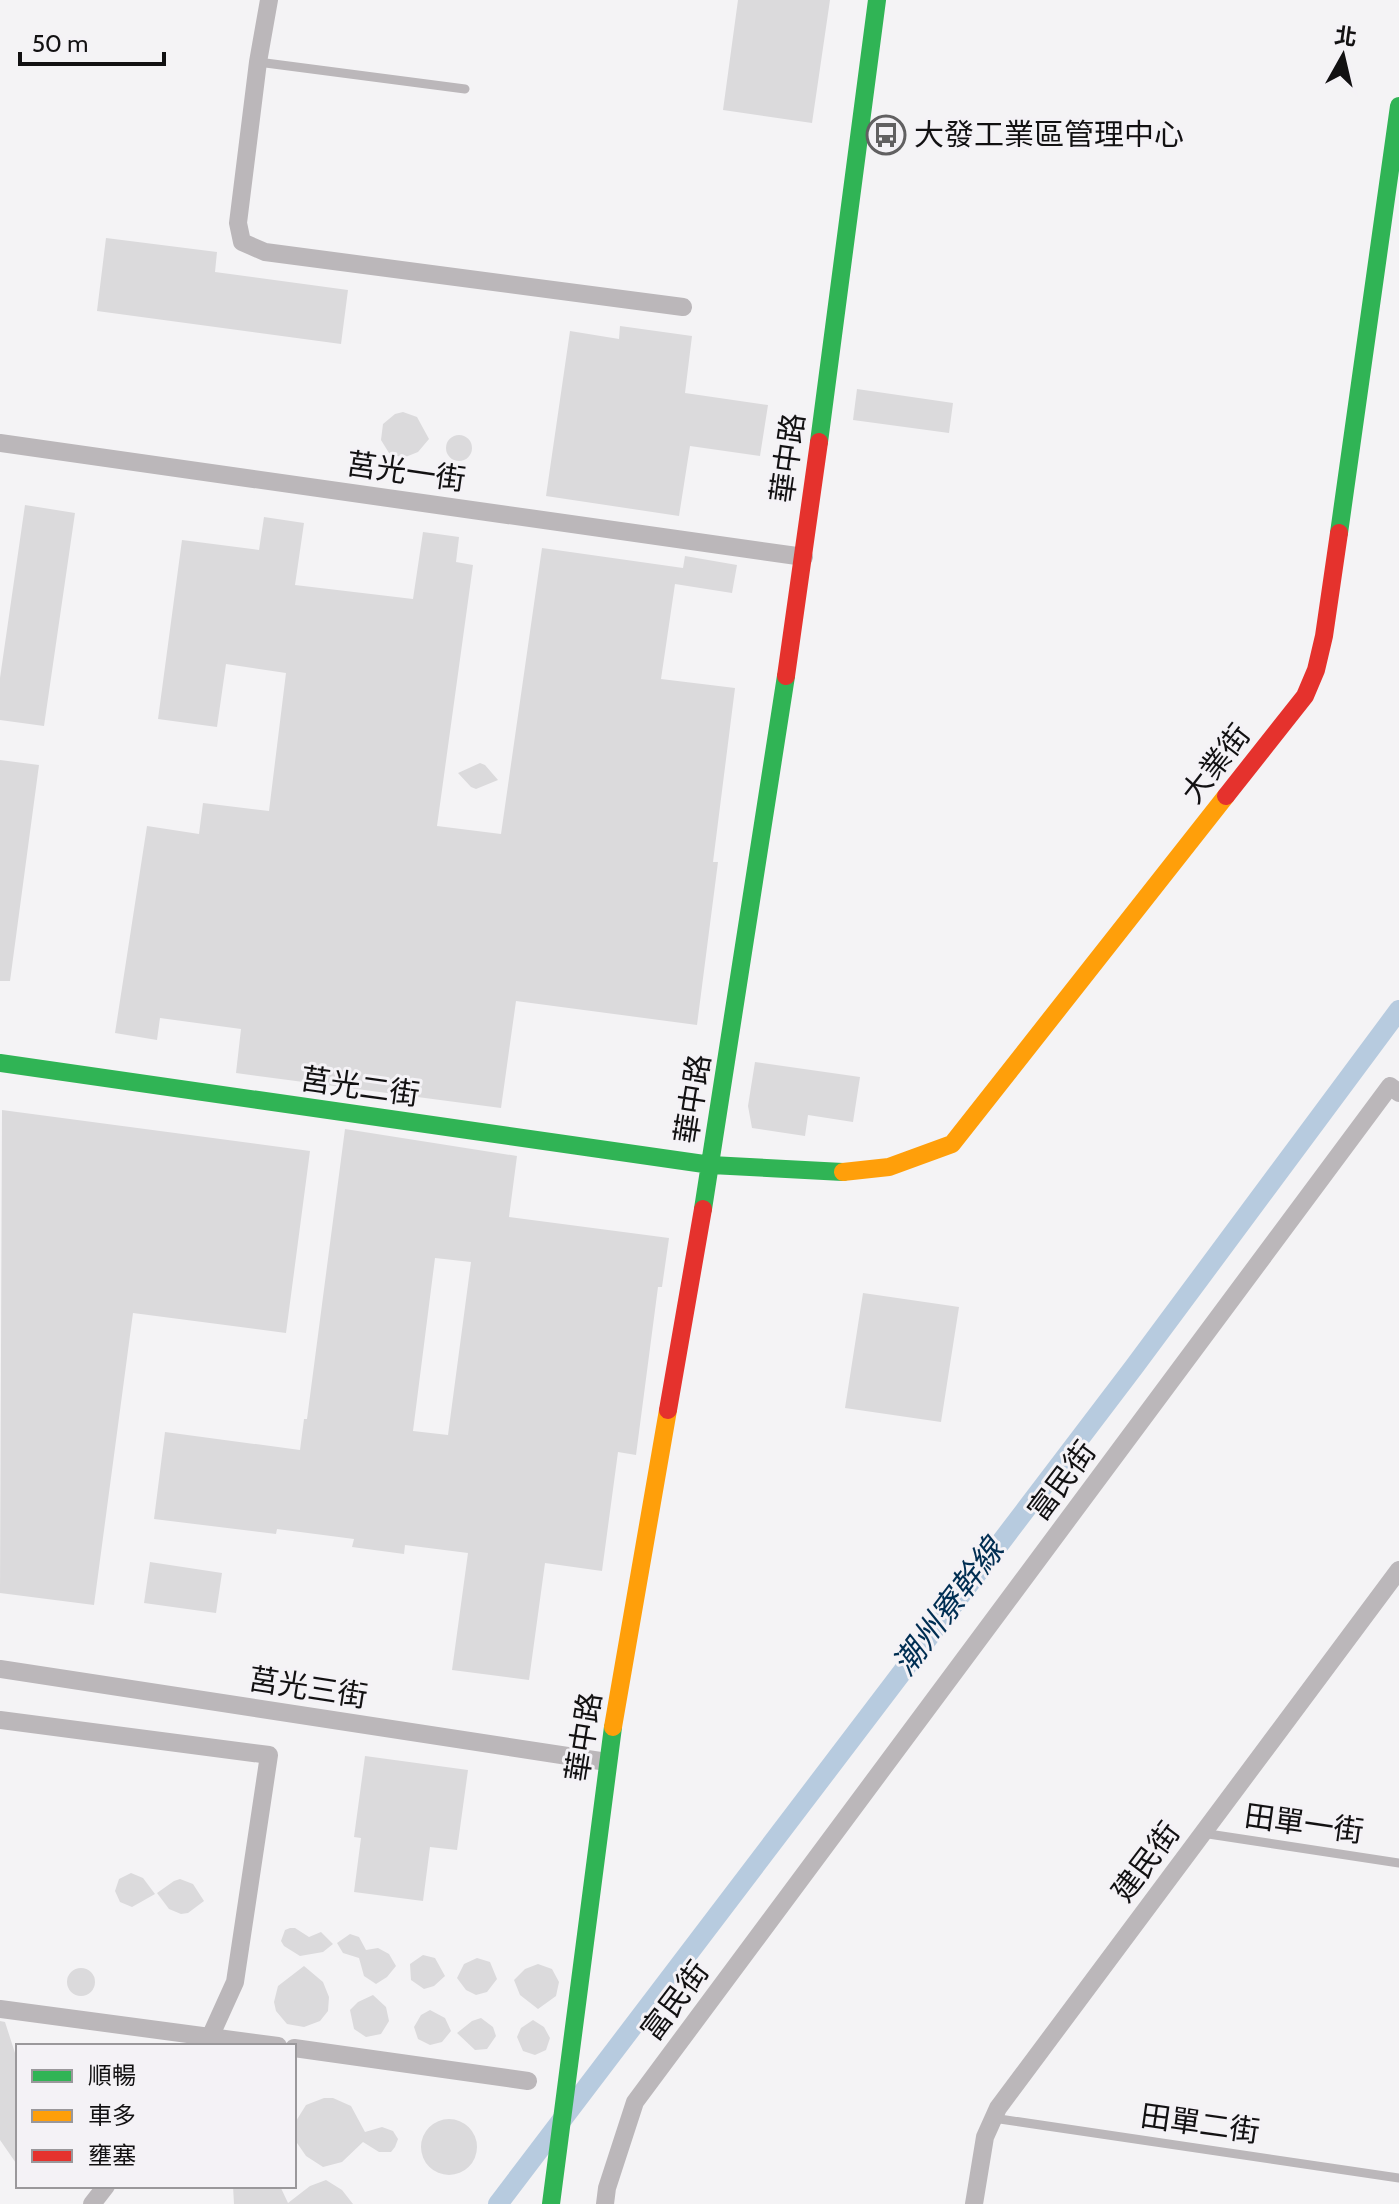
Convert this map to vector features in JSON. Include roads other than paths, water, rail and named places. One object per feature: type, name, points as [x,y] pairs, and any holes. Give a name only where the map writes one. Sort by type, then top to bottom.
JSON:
[{"type":"main road","name":"華中路","points":[[551,2204],[607,1762],[711,1165],[804,557],[877,0]]},
{"type":"main road","name":"大業街","points":[[711,1165],[841,1172],[889,1167],[952,1144],[1305,696],[1316,670],[1324,636],[1399,106]]},
{"type":"main road","name":"莒光二街","points":[[0,1063],[711,1165]]},
{"type":"street","points":[[269,0],[238,223],[242,242],[265,252],[683,307]]},
{"type":"street","name":"莒光一街","points":[[0,443],[804,557]]},
{"type":"street","name":"富民街","points":[[605,2204],[607,2188],[635,2102],[1390,1086],[1399,1093]]},
{"type":"street","name":"建民街","points":[[974,2204],[985,2137],[998,2108],[1399,1570]]},
{"type":"street","name":"莒光三街","points":[[0,1669],[607,1762]]},
{"type":"street","points":[[0,1720],[269,1755],[235,1982],[208,2041]]},
{"type":"street","points":[[0,2009],[208,2041],[250,2044]]},
{"type":"street","points":[[296,2048],[528,2081]]},
{"type":"street","points":[[92,2204],[104,2188]]},
{"type":"lane","points":[[258,62],[465,89]]},
{"type":"lane","name":"田單一街","points":[[1202,1833],[1399,1863]]},
{"type":"lane","name":"田單二街","points":[[993,2118],[1399,2178]]},
{"type":"waterway","name":"潮州寮幹線","points":[[498,2204],[1134,1367],[1399,1010]]},
{"type":"place","name":"大發工業區管理中心","points":[[886,135]]}]
